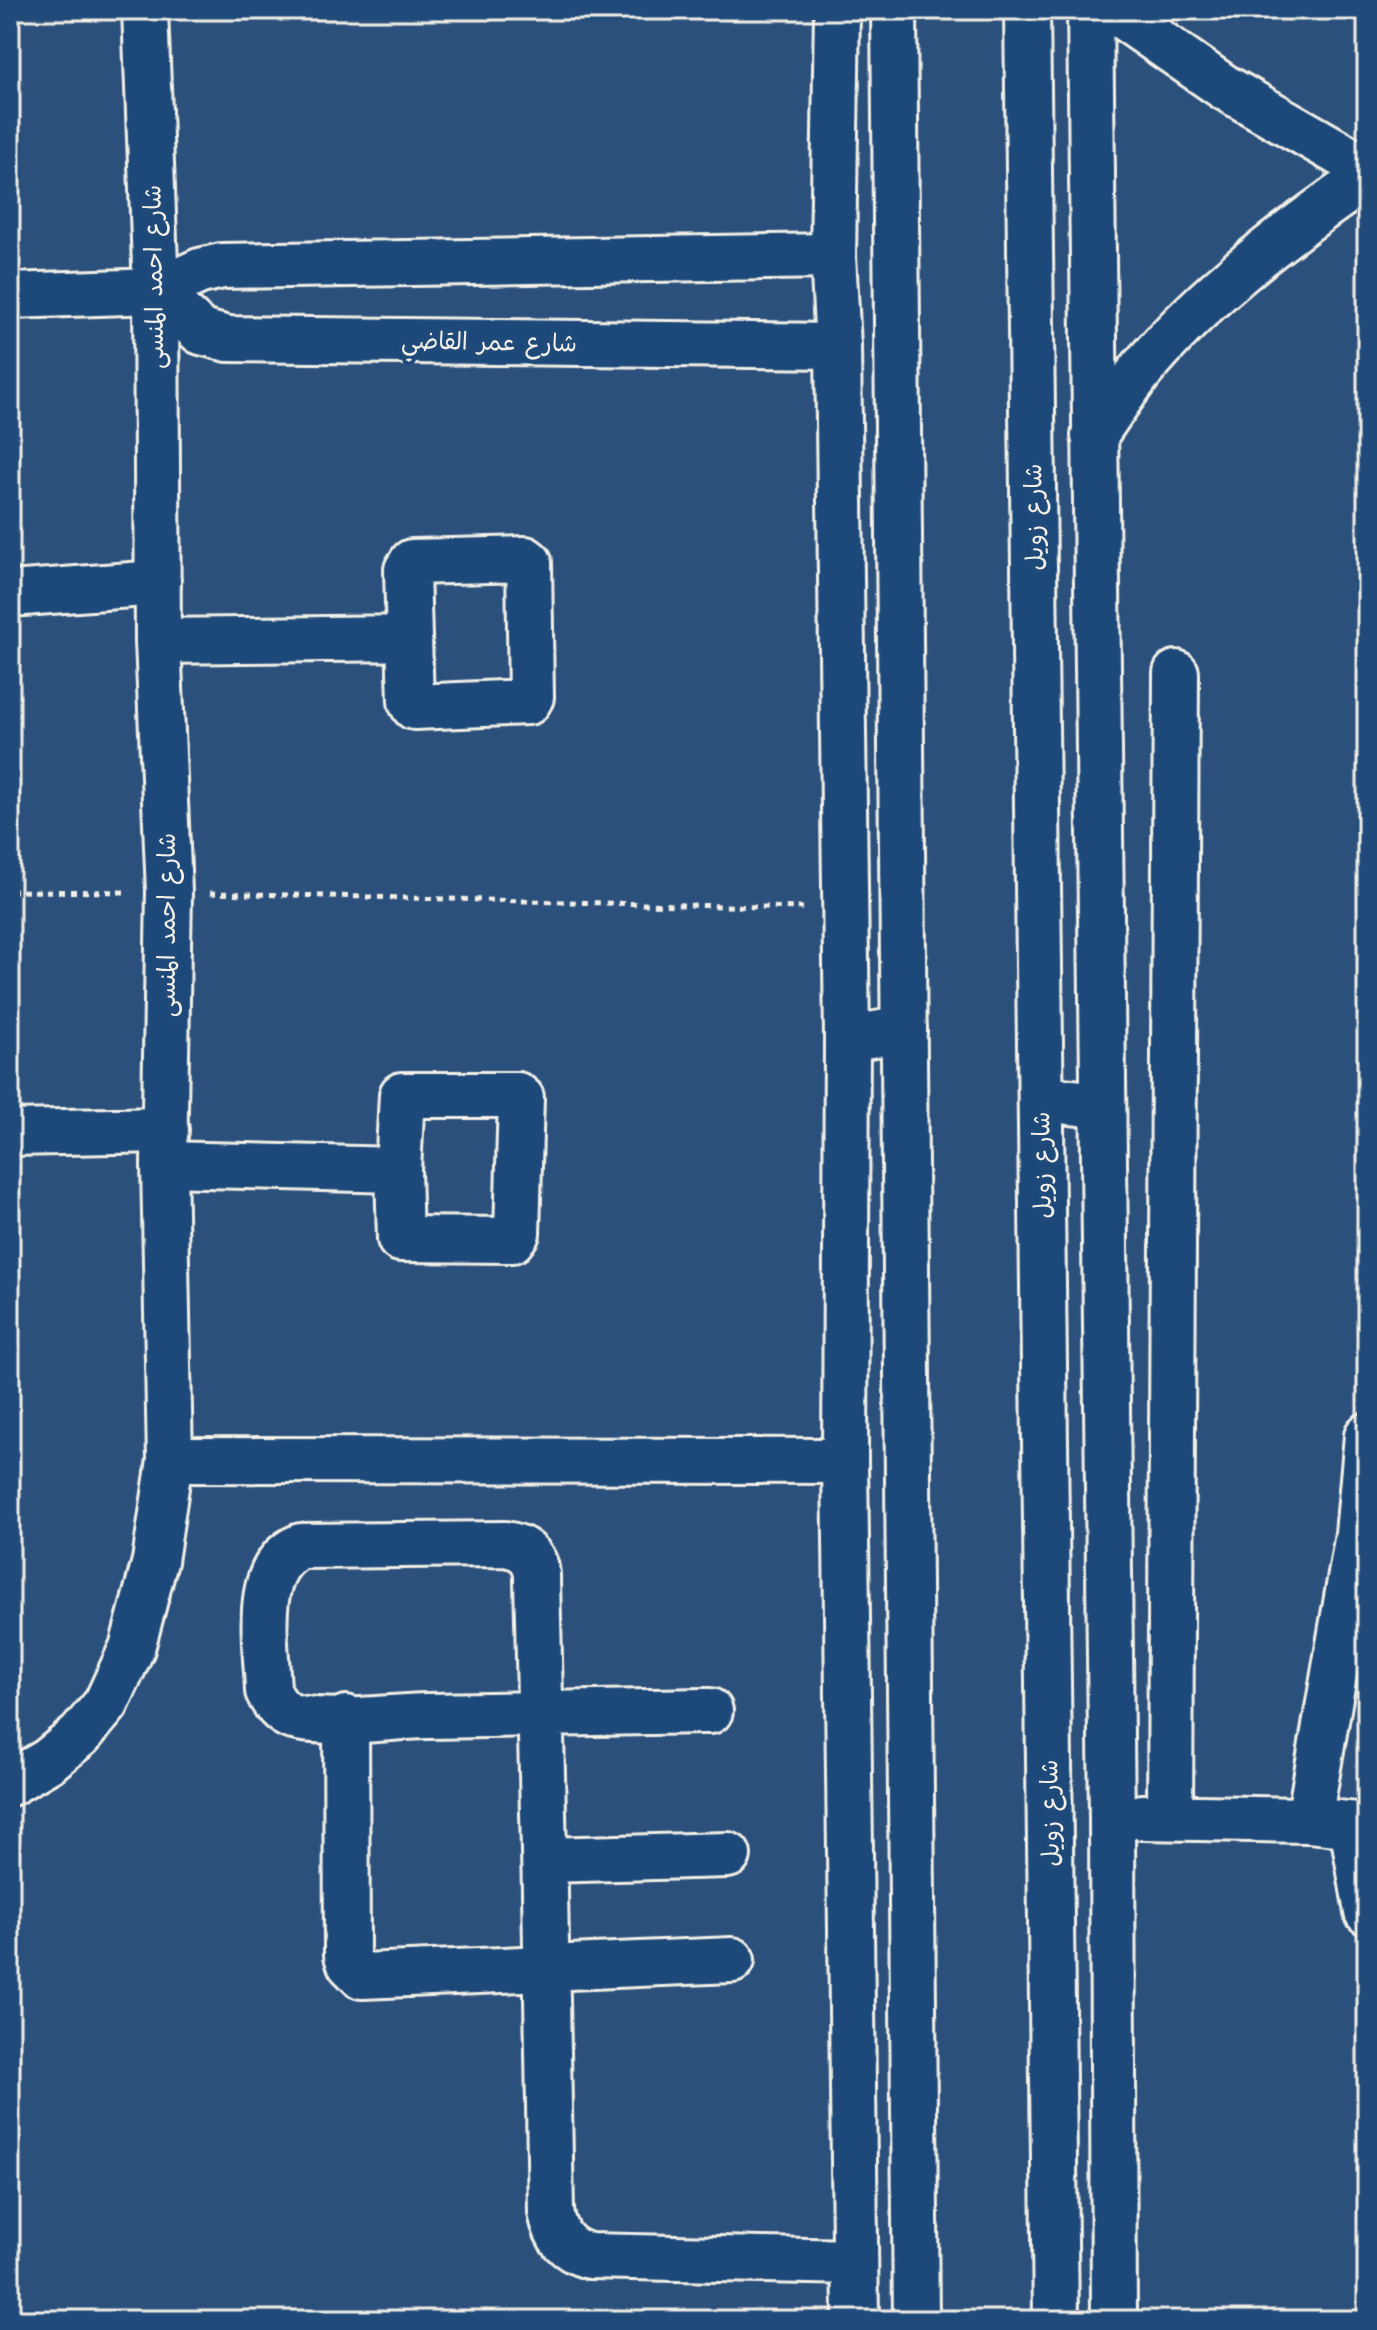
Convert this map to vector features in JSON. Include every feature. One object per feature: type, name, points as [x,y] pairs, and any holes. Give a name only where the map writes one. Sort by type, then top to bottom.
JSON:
[{"type":"street","name":"شارع احمد المنسى","points":[[10,1783],[48,1761],[80,1735],[106,1704],[132,1648],[155,1561],[170,1460],[165,1147],[169,892],[158,641],[156,291],[145,10]]},
{"type":"street","points":[[837,10],[833,256],[838,346],[847,1039],[845,1461],[856,2320]]},
{"type":"street","points":[[894,10],[916,2320]]},
{"type":"street","name":"شارع زويل","points":[[1027,10],[1056,2320]]},
{"type":"street","points":[[1090,10],[1112,1819],[1114,2320]]},
{"type":"street","points":[[1113,10],[1153,24],[1236,94],[1367,169]]},
{"type":"street","points":[[1094,436],[1147,363],[1216,293],[1292,228],[1367,177]]},
{"type":"street","points":[[10,296],[156,291],[200,271],[222,266],[833,256]]},
{"type":"street","name":"شارع عمر القاضي","points":[[156,291],[201,332],[228,339],[838,346]]},
{"type":"street","points":[[10,594],[158,583]]},
{"type":"street","points":[[158,641],[409,638]]},
{"type":"street","points":[[1170,1815],[1176,673]]},
{"type":"street","points":[[847,1039],[904,1029]]},
{"type":"street","points":[[1041,1099],[1101,1105]]},
{"type":"street","points":[[10,1133],[398,1170]]},
{"type":"street","points":[[1309,1820],[1358,1534],[1367,1436]]},
{"type":"street","points":[[170,1460],[845,1461]]},
{"type":"street","points":[[710,1711],[541,1714],[346,1718],[289,1716],[273,1701],[268,1691],[266,1598],[271,1575],[283,1557],[301,1546],[505,1544],[526,1552],[538,1570],[541,1714],[545,1860],[551,2212],[561,2242],[589,2256],[855,2262]]},
{"type":"street","points":[[346,1718],[350,1964],[362,1976],[732,1960]]},
{"type":"street","points":[[1112,1819],[1170,1815],[1309,1820],[1359,1826],[1367,1912]]},
{"type":"street","points":[[545,1860],[728,1855]]},
{"type":"path","points":[[10,891],[169,892],[844,909]]}]
